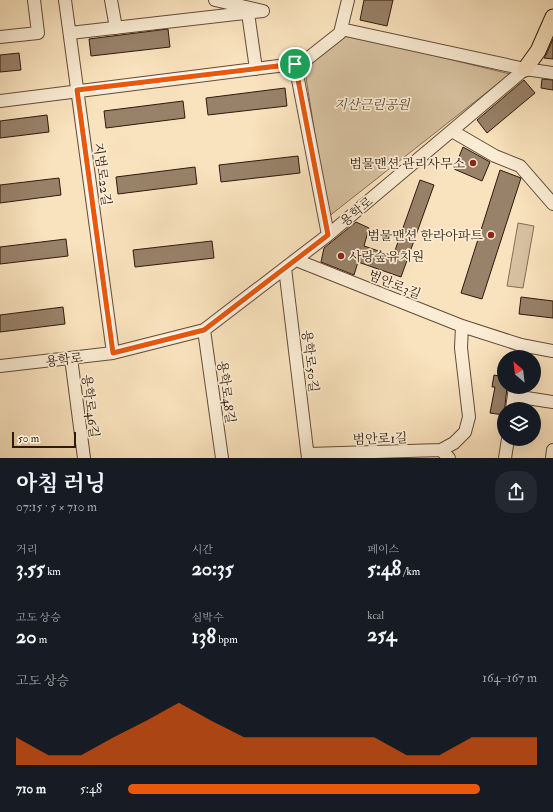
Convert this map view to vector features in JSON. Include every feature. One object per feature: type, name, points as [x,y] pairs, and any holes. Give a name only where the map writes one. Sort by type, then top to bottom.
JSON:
[{"type":"main road","name":"용학로","points":[[526,69],[538,51],[553,17]]},
{"type":"street","points":[[0,37],[38,33],[34,0]]},
{"type":"street","name":"지범로22길","points":[[65,0],[113,353]]},
{"type":"street","points":[[111,0],[116,28]]},
{"type":"street","points":[[70,33],[263,11],[215,0]]},
{"type":"street","points":[[0,101],[77,90],[302,63],[340,33],[348,0]]},
{"type":"street","points":[[248,13],[256,69]]},
{"type":"street","points":[[341,29],[526,69],[553,73]]},
{"type":"street","points":[[295,64],[328,235]]},
{"type":"street","name":"용학로","points":[[0,366],[113,353],[204,330],[328,235],[526,69]]},
{"type":"street","points":[[452,131],[495,156],[520,166],[553,204]]},
{"type":"street","name":"범안로3길","points":[[296,260],[462,326],[518,350]]},
{"type":"street","name":"용학로50길","points":[[285,268],[308,456]]},
{"type":"street","points":[[445,454],[464,432],[469,417],[461,348],[462,326]]},
{"type":"street","name":"용학로48길","points":[[204,330],[222,458]]},
{"type":"street","name":"범안로3길","points":[[541,351],[553,351]]},
{"type":"street","name":"용학로46길","points":[[71,358],[84,458]]},
{"type":"street","points":[[523,394],[553,402]]},
{"type":"street","points":[[505,458],[507,446]]},
{"type":"street","points":[[552,458],[553,450]]},
{"type":"street","name":"범안로1길","points":[[308,456],[445,454]]},
{"type":"green space","name":"지산근린공원","points":[[345,36],[395,46],[510,74],[328,217],[304,65]]},
{"type":"green space","points":[[518,223],[534,226],[523,288],[507,286]]},
{"type":"building","points":[[364,0],[393,0],[387,26],[360,20]]},
{"type":"building","points":[[168,29],[170,47],[91,56],[89,39]]},
{"type":"building","points":[[553,39],[553,59],[544,58],[546,55]]},
{"type":"building","points":[[19,53],[21,70],[0,72],[0,55]]},
{"type":"building","points":[[542,79],[553,80],[553,90],[541,88]]},
{"type":"building","points":[[524,80],[535,93],[487,133],[477,120]]},
{"type":"building","points":[[285,88],[287,106],[208,115],[206,98]]},
{"type":"building","points":[[183,101],[185,118],[106,128],[104,111]]},
{"type":"building","points":[[47,115],[49,132],[0,138],[0,121]]},
{"type":"building","name":"범물맨션 관리사무소","points":[[463,147],[490,162],[482,181],[454,169]]},
{"type":"building","points":[[298,156],[300,173],[221,182],[219,165]]},
{"type":"building","points":[[195,167],[197,184],[118,194],[116,177]]},
{"type":"building","name":"범물맨션 한라아파트","points":[[500,170],[521,178],[482,299],[461,293]]},
{"type":"building","points":[[59,178],[61,195],[0,203],[0,185]]},
{"type":"building","points":[[420,180],[434,185],[401,277],[358,262],[354,275],[321,262],[324,248],[356,222],[369,228],[364,246],[393,256]]},
{"type":"building","points":[[66,239],[68,256],[0,264],[0,247]]},
{"type":"building","points":[[212,241],[214,258],[135,267],[133,250]]},
{"type":"building","points":[[521,297],[553,301],[553,318],[519,314]]},
{"type":"building","points":[[63,307],[65,324],[0,332],[0,315]]},
{"type":"building","points":[[494,375],[497,376],[497,394],[506,394],[505,402],[497,402],[497,414],[490,413],[495,387],[492,387]]},
{"type":"place","name":"범물맨션 관리사무소","points":[[473,163]]},
{"type":"place","name":"범물맨션 한라아파트","points":[[491,235]]},
{"type":"place","name":"사랑숲유치원","points":[[341,256]]},
{"type":"route","points":[[295,64],[328,235],[204,330],[113,353],[77,90],[295,64]]}]
